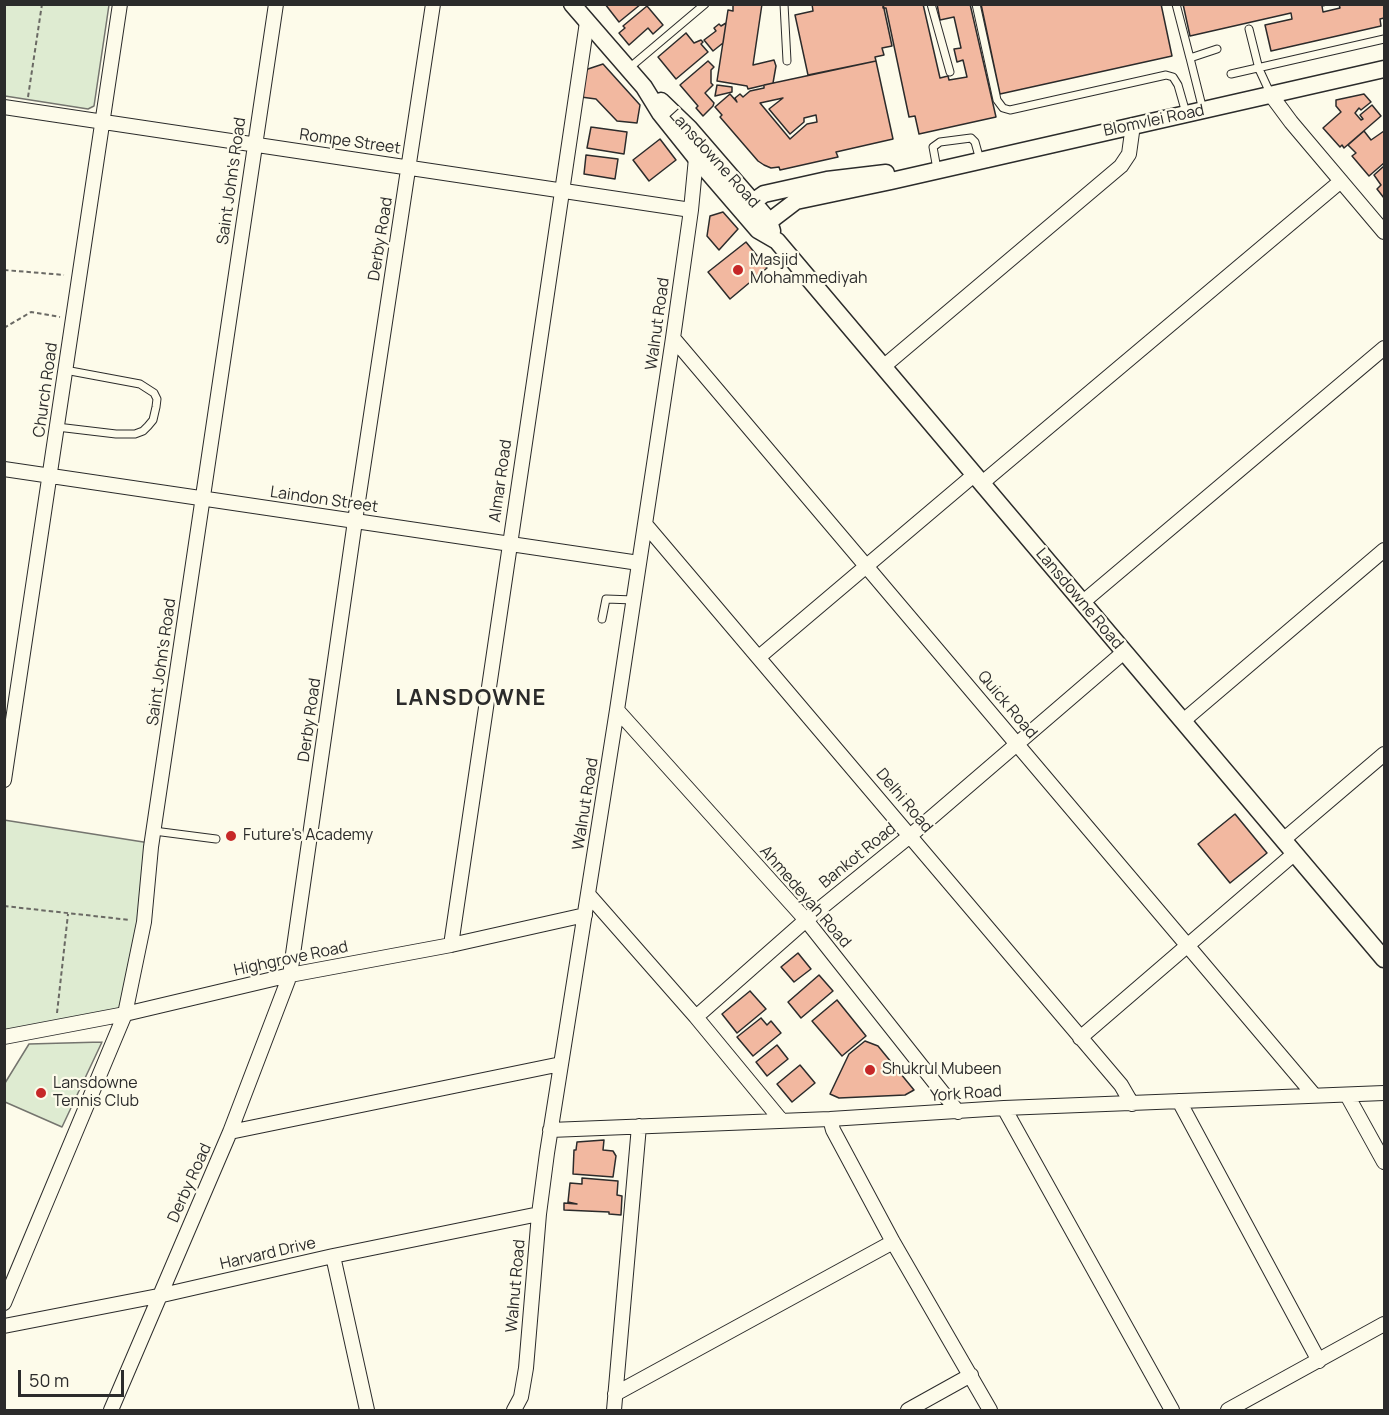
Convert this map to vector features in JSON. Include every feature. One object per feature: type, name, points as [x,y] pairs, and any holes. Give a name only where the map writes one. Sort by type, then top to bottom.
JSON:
[{"type":"street","name":"Church Road","points":[[4,780],[120,4]]},
{"type":"street","name":"Saint John's Road","points":[[4,1303],[125,1014],[144,922],[154,831],[276,4]]},
{"type":"street","name":"Derby Road","points":[[111,1410],[230,1132],[290,975],[355,521],[433,4]]},
{"type":"street","name":"Lansdowne Road","points":[[580,10],[644,87],[689,128],[747,206],[1384,958]]},
{"type":"street","name":"Almar Road","points":[[451,945],[561,190],[580,10]]},
{"type":"street","name":"Blomvlei Road","points":[[763,225],[796,201],[1384,69]]},
{"type":"street","name":"Lansdowne Road","points":[[644,87],[660,113],[696,158],[719,184],[747,206]]},
{"type":"street","points":[[1271,95],[1384,232]]},
{"type":"street","name":"Rompe Street","points":[[4,107],[561,190],[692,206]]},
{"type":"street","points":[[883,367],[1121,166],[1129,154],[1133,125]]},
{"type":"street","name":"Walnut Road","points":[[514,1410],[521,1397],[526,1368],[539,1214],[550,1130],[634,600],[692,206],[696,158]]},
{"type":"street","name":"Blomvlei Road","points":[[747,206],[764,194],[827,180],[899,172],[930,172]]},
{"type":"street","points":[[759,657],[867,566],[978,479],[1341,181]]},
{"type":"street","points":[[692,206],[703,190],[719,184]]},
{"type":"street","name":"Quick Road","points":[[673,338],[1314,1095]]},
{"type":"street","points":[[1083,602],[1384,348]]},
{"type":"street","name":"Laindon Street","points":[[4,470],[639,563]]},
{"type":"street","name":"Delhi Road","points":[[645,524],[1121,1085],[1132,1104]]},
{"type":"street","points":[[1183,721],[1384,550]]},
{"type":"street","name":"Bankot Road","points":[[696,1017],[806,920],[911,835],[1124,652]]},
{"type":"street","name":"Ahmedeyah Road","points":[[617,710],[806,920],[958,1112]]},
{"type":"street","points":[[1283,840],[1384,754]]},
{"type":"street","points":[[1080,1038],[1295,853]]},
{"type":"street","points":[[588,894],[696,1017],[781,1120]]},
{"type":"street","name":"Highgrove Road","points":[[4,1037],[125,1014],[290,975],[451,945],[585,915]]},
{"type":"street","points":[[230,1132],[561,1064]]},
{"type":"street","name":"York Road","points":[[550,1130],[830,1119],[1004,1108],[1384,1093]]},
{"type":"street","points":[[1347,1095],[1384,1162]]},
{"type":"street","points":[[1179,1101],[1319,1361]]},
{"type":"street","points":[[1004,1108],[1172,1410]]},
{"type":"street","points":[[830,1119],[833,1130],[893,1242],[990,1410]]},
{"type":"street","points":[[614,1410],[639,1126]]},
{"type":"street","name":"Harvard Drive","points":[[4,1326],[158,1296],[333,1256],[539,1214]]},
{"type":"street","points":[[615,1394],[893,1242]]},
{"type":"street","points":[[333,1256],[367,1410]]},
{"type":"street","points":[[1228,1410],[1384,1324]]},
{"type":"street","points":[[908,1410],[971,1376]]},
{"type":"lane","points":[[628,69],[705,4]]},
{"type":"lane","points":[[784,4],[787,60]]},
{"type":"lane","points":[[931,4],[950,72]]},
{"type":"lane","points":[[976,4],[997,100],[1003,108],[1010,110],[1166,75],[1173,77],[1195,112]]},
{"type":"lane","points":[[1176,4],[1190,58],[1195,112]]},
{"type":"lane","points":[[1249,29],[1259,68],[1271,95]]},
{"type":"lane","points":[[1231,74],[1384,39]]},
{"type":"lane","points":[[1190,58],[1217,49]]},
{"type":"lane","points":[[930,172],[933,147],[940,142],[971,138],[975,142],[981,160]]},
{"type":"lane","points":[[57,426],[116,434],[135,434],[143,431],[153,420],[156,407],[157,399],[154,393],[141,384],[65,370]]},
{"type":"lane","points":[[602,619],[604,602],[607,598],[634,600]]},
{"type":"lane","points":[[154,831],[216,838]]},
{"type":"path","points":[[27,103],[42,4]]},
{"type":"path","points":[[4,270],[79,277]]},
{"type":"path","points":[[4,328],[31,312],[73,318]]},
{"type":"path","points":[[4,906],[144,922]]},
{"type":"path","points":[[56,1028],[69,913]]},
{"type":"green space","points":[[5,4],[109,5],[94,106],[88,109],[5,96]]},
{"type":"green space","points":[[4,820],[156,844],[130,1013],[5,1037]]},
{"type":"green space","name":"Lansdowne Tennis Club","points":[[102,1042],[62,1127],[5,1102],[5,1083],[29,1044]]},
{"type":"building","points":[[605,4],[641,4],[619,22]]},
{"type":"building","points":[[733,4],[762,4],[753,65],[774,60],[776,66],[773,83],[748,89],[747,86],[717,81],[728,10],[733,11]]},
{"type":"building","points":[[812,4],[883,4],[892,46],[882,48],[884,55],[875,57],[876,61],[808,75],[795,15],[813,11]]},
{"type":"building","points":[[883,4],[923,4],[940,78],[948,76],[949,80],[967,77],[963,60],[957,62],[954,49],[961,48],[954,17],[940,20],[937,4],[970,4],[996,117],[919,134],[915,116],[909,117],[886,8],[883,8]]},
{"type":"building","points":[[981,4],[1161,4],[1172,56],[1000,94]]},
{"type":"building","points":[[1183,4],[1331,4],[1322,6],[1323,12],[1340,8],[1339,4],[1384,4],[1384,18],[1380,19],[1381,26],[1271,51],[1265,25],[1292,19],[1291,13],[1190,36]]},
{"type":"building","points":[[647,6],[663,25],[653,34],[648,28],[629,45],[619,33],[625,28],[623,26]]},
{"type":"building","points":[[726,23],[723,43],[713,51],[704,40],[716,31],[714,28],[719,24],[721,26]]},
{"type":"building","points":[[686,33],[694,43],[701,40],[703,42],[701,44],[708,52],[676,79],[658,57]]},
{"type":"building","points":[[708,61],[714,67],[711,70],[713,85],[705,93],[714,103],[703,116],[696,108],[698,106],[680,85]]},
{"type":"building","points":[[876,61],[893,139],[836,152],[838,157],[780,170],[779,167],[771,168],[758,161],[720,117],[722,115],[715,107],[730,94],[737,102],[735,98],[740,94],[743,97],[750,91],[764,88],[764,85]],"holes":[[[783,98],[769,109],[790,134],[804,122],[804,118],[816,115],[817,122],[807,124],[790,139],[760,103]]]},
{"type":"building","points":[[603,64],[640,105],[637,123],[617,121],[596,99],[581,97],[585,70]]},
{"type":"building","points":[[717,85],[732,87],[732,92],[715,96]]},
{"type":"building","points":[[1364,94],[1371,102],[1361,110],[1359,108],[1355,113],[1361,120],[1363,119],[1360,115],[1372,105],[1381,116],[1344,148],[1342,145],[1340,147],[1323,128],[1341,112],[1336,106],[1336,100]]},
{"type":"building","points":[[591,127],[627,132],[624,154],[587,148]]},
{"type":"building","points":[[1364,131],[1371,140],[1384,131],[1384,163],[1369,176],[1352,156],[1356,153],[1348,145]]},
{"type":"building","points":[[660,139],[676,160],[649,181],[633,160]]},
{"type":"building","points":[[586,155],[618,159],[615,179],[584,174]]},
{"type":"building","points":[[1384,166],[1384,198],[1377,189],[1381,185],[1374,175]]},
{"type":"building","points":[[723,212],[738,229],[719,250],[707,236],[710,216]]},
{"type":"building","name":"Masjid Mohammediyah","points":[[746,242],[767,268],[730,299],[708,272]]},
{"type":"building","points":[[1235,814],[1267,853],[1230,883],[1198,844]]},
{"type":"building","points":[[798,953],[811,969],[794,982],[781,967]]},
{"type":"building","points":[[819,975],[833,991],[801,1018],[788,1002]]},
{"type":"building","points":[[750,991],[766,1009],[737,1033],[722,1014]]},
{"type":"building","points":[[837,1000],[866,1036],[842,1056],[812,1021]]},
{"type":"building","points":[[761,1018],[767,1025],[771,1021],[781,1033],[753,1056],[737,1037]]},
{"type":"building","name":"Shukrul Mubeen","points":[[865,1041],[878,1046],[914,1090],[905,1095],[839,1098],[830,1094],[849,1054]]},
{"type":"building","points":[[777,1045],[788,1059],[767,1076],[756,1062]]},
{"type":"building","points":[[800,1065],[815,1083],[792,1102],[777,1084]]},
{"type":"building","points":[[604,1140],[603,1150],[613,1151],[616,1156],[613,1177],[573,1174],[574,1150],[576,1150],[577,1142]]},
{"type":"building","points":[[582,1178],[618,1181],[617,1195],[622,1196],[621,1215],[609,1214],[609,1212],[564,1210],[564,1203],[577,1204],[568,1202],[570,1183],[582,1184]]},
{"type":"place","name":"Masjid Mohammediyah","points":[[738,270]]},
{"type":"place","name":"Future's Academy","points":[[231,836]]},
{"type":"place","name":"Shukrul Mubeen","points":[[870,1070]]},
{"type":"place","name":"Lansdowne Tennis Club","points":[[41,1093]]},
{"type":"district","name":"LANSDOWNE","points":[[471,699]]}]
